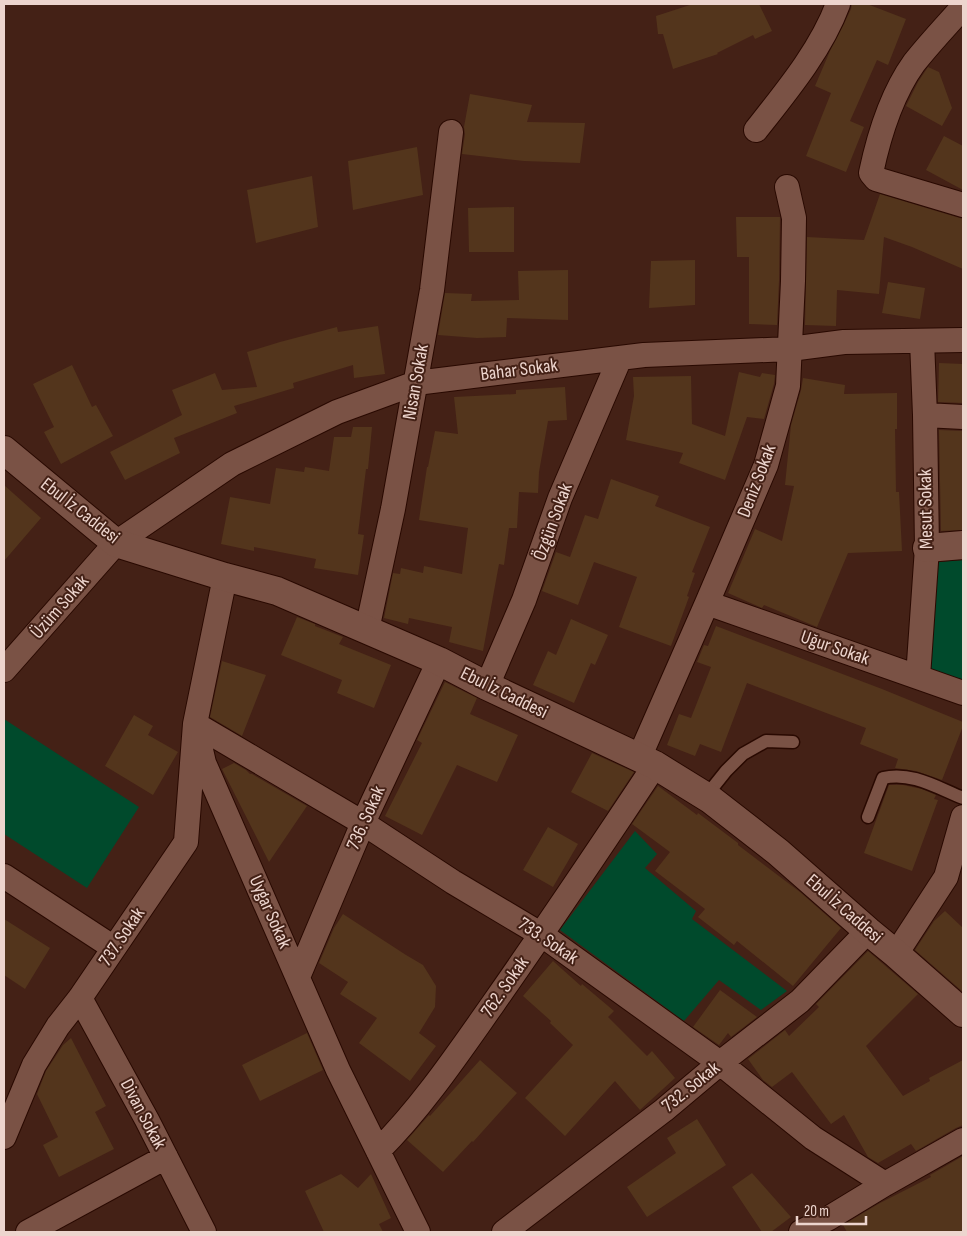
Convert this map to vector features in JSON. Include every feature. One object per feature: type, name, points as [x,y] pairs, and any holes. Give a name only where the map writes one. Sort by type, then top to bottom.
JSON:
[{"type":"street","points":[[756,130],[794,82],[831,22],[838,4]]},
{"type":"street","points":[[961,7],[914,64],[893,100],[876,151],[871,173],[876,180],[963,205]]},
{"type":"street","name":"Nisan Sokak","points":[[367,630],[393,510],[432,290],[451,132]]},
{"type":"street","name":"Deniz Sokak","points":[[647,761],[707,604],[766,465],[788,386],[794,218],[788,187]]},
{"type":"street","name":"Bahar Sokak","points":[[116,543],[232,464],[336,412],[416,383],[644,355],[790,348],[844,342],[963,340]]},
{"type":"street","name":"Mesut Sokak","points":[[918,677],[927,548],[922,341]]},
{"type":"street","name":"Özgün Sokak","points":[[487,686],[524,600],[560,498],[620,358]]},
{"type":"street","points":[[925,415],[963,417]]},
{"type":"street","name":"Ebul İz Caddesi","points":[[4,450],[116,543],[277,591],[439,662],[647,761],[706,796],[778,852],[963,1013]]},
{"type":"street","name":"Üzüm Sokak","points":[[4,670],[116,543]]},
{"type":"street","points":[[927,548],[963,545]]},
{"type":"street","name":"Uygar Sokak","points":[[225,577],[195,724],[204,763],[338,1070],[418,1232]]},
{"type":"street","name":"Uğur Sokak","points":[[707,604],[963,693]]},
{"type":"street","name":"736. Sokak","points":[[298,977],[363,823],[439,662]]},
{"type":"street","name":"733. Sokak","points":[[195,724],[363,823],[453,882],[542,935],[720,1064],[813,1138],[885,1184]]},
{"type":"street","name":"737. Sokak","points":[[4,1137],[34,1065],[58,1026],[80,998],[186,842],[195,724]]},
{"type":"street","name":"762. Sokak","points":[[378,1151],[399,1130],[455,1058],[542,935],[647,761]]},
{"type":"street","points":[[896,954],[955,878],[963,818]]},
{"type":"street","points":[[4,876],[114,948]]},
{"type":"street","name":"732. Sokak","points":[[504,1232],[648,1122],[800,1000],[868,931]]},
{"type":"street","name":"Divan Sokak","points":[[80,998],[147,1120],[204,1232]]},
{"type":"street","points":[[802,1232],[832,1225],[885,1184],[963,1140]]},
{"type":"street","points":[[28,1232],[166,1157]]},
{"type":"lane","points":[[706,796],[726,771],[743,754],[766,741],[793,742]]},
{"type":"lane","points":[[868,817],[883,778],[890,776],[919,780],[963,798]]},
{"type":"green space","points":[[963,560],[963,680],[928,671],[938,562]]},
{"type":"green space","points":[[4,719],[139,807],[87,888],[4,834]]},
{"type":"green space","points":[[635,831],[657,854],[645,868],[696,911],[692,919],[787,991],[761,1010],[719,980],[684,1021],[560,930]]},
{"type":"building","points":[[693,4],[759,4],[772,31],[755,39],[753,35],[718,54],[673,69],[663,34],[658,34],[656,16]]},
{"type":"building","points":[[852,4],[867,4],[906,19],[888,65],[877,60],[850,121],[864,127],[846,172],[806,156],[831,93],[815,86]]},
{"type":"building","points":[[928,67],[939,72],[952,108],[942,126],[906,106]]},
{"type":"building","points":[[470,94],[532,105],[527,122],[585,123],[580,163],[524,161],[462,154],[465,134],[464,127]]},
{"type":"building","points":[[944,136],[963,146],[963,190],[926,170]]},
{"type":"building","points":[[417,147],[423,195],[353,210],[348,161]]},
{"type":"building","points":[[312,176],[318,227],[256,243],[247,190]]},
{"type":"building","points":[[880,194],[963,219],[963,269],[884,237],[879,294],[837,290],[836,326],[805,325],[807,237],[864,240]]},
{"type":"building","points":[[514,207],[514,252],[469,252],[468,208]]},
{"type":"building","points":[[736,217],[780,217],[777,325],[749,324],[749,257],[737,257]]},
{"type":"building","points":[[695,260],[695,305],[649,308],[651,261]]},
{"type":"building","points":[[568,270],[568,320],[507,318],[506,337],[477,338],[438,335],[445,293],[472,294],[471,301],[519,300],[518,271]]},
{"type":"building","points":[[888,282],[925,288],[920,319],[882,313]]},
{"type":"building","points":[[378,326],[385,374],[354,378],[353,365],[293,383],[294,388],[234,406],[237,413],[174,438],[180,453],[125,480],[110,452],[182,415],[172,390],[215,373],[222,390],[257,387],[247,352],[337,327],[338,332]]},
{"type":"building","points":[[939,363],[963,364],[963,403],[938,402]]},
{"type":"building","points":[[72,365],[92,407],[96,405],[113,436],[61,464],[44,432],[54,427],[33,384]]},
{"type":"building","points":[[739,372],[760,377],[762,373],[775,375],[774,384],[764,419],[747,417],[725,480],[679,463],[683,453],[626,440],[634,396],[633,377],[691,376],[692,424],[725,436]]},
{"type":"building","points":[[803,378],[845,385],[844,394],[897,393],[897,429],[895,429],[896,492],[899,492],[902,551],[848,553],[817,627],[764,605],[762,608],[728,593],[755,529],[782,541],[794,486],[785,485],[791,425]]},
{"type":"building","points":[[565,387],[567,420],[548,421],[539,472],[538,493],[519,492],[517,528],[509,528],[504,565],[499,564],[483,651],[449,642],[452,627],[409,618],[408,624],[384,618],[393,573],[400,574],[401,568],[423,573],[424,566],[462,574],[468,528],[419,520],[427,467],[435,431],[458,434],[454,397],[516,394],[516,390]]},
{"type":"building","points":[[353,427],[372,427],[358,534],[364,535],[358,575],[314,568],[316,559],[254,547],[254,551],[221,544],[230,497],[270,504],[276,468],[304,472],[305,467],[329,471],[334,437],[351,437]]},
{"type":"building","points":[[939,430],[963,431],[963,530],[941,531]]},
{"type":"building","points":[[611,479],[659,496],[655,506],[710,527],[692,572],[695,573],[687,596],[689,597],[671,646],[619,627],[637,577],[594,562],[578,605],[542,591],[556,552],[570,557],[585,515],[598,519]]},
{"type":"building","points":[[4,485],[41,518],[4,561]]},
{"type":"building","points":[[297,617],[343,637],[339,644],[391,665],[374,708],[337,693],[342,680],[281,655]]},
{"type":"building","points":[[571,619],[608,635],[595,665],[591,663],[574,703],[533,685],[548,651],[556,655]]},
{"type":"building","points":[[716,626],[963,722],[942,780],[916,771],[895,768],[898,759],[860,744],[866,728],[747,683],[721,752],[700,744],[695,756],[667,745],[679,714],[691,718],[711,667],[697,662],[704,645],[708,646]]},
{"type":"building","points":[[222,661],[266,675],[242,736],[210,717]]},
{"type":"building","points":[[445,682],[477,698],[470,714],[518,735],[497,782],[457,765],[422,835],[385,816],[422,743],[417,740]]},
{"type":"building","points":[[134,715],[153,726],[148,735],[178,752],[153,795],[105,766]]},
{"type":"building","points":[[592,753],[634,772],[608,811],[571,792]]},
{"type":"building","points":[[234,763],[307,806],[269,862],[222,769]]},
{"type":"building","points":[[889,785],[903,785],[922,789],[936,795],[934,799],[938,800],[912,871],[864,853]]},
{"type":"building","points":[[658,786],[738,843],[738,845],[800,892],[841,928],[793,986],[737,941],[734,945],[698,917],[705,909],[655,871],[670,852],[632,824]]},
{"type":"building","points":[[548,827],[578,844],[553,887],[523,870]]},
{"type":"building","points":[[945,911],[963,928],[963,992],[915,950],[934,921]]},
{"type":"building","points":[[343,914],[423,965],[436,986],[435,1007],[419,1033],[436,1046],[410,1081],[359,1043],[377,1018],[340,994],[348,982],[319,963],[334,928]]},
{"type":"building","points":[[4,919],[50,948],[25,989],[4,975]]},
{"type":"building","points":[[868,951],[918,994],[866,1046],[903,1096],[930,1081],[929,1078],[963,1060],[963,1125],[916,1151],[911,1144],[878,1163],[868,1157],[844,1115],[831,1124],[792,1072],[772,1087],[763,1080],[748,1059],[785,1030],[789,1036],[819,1007],[816,1004]]},
{"type":"building","points":[[553,961],[581,986],[582,984],[614,1011],[608,1017],[647,1056],[652,1051],[675,1078],[640,1110],[615,1081],[565,1136],[525,1098],[573,1045],[550,1023],[551,1021],[523,996]]},
{"type":"building","points":[[720,990],[757,1017],[731,1037],[728,1033],[719,1045],[693,1027]]},
{"type":"building","points":[[307,1033],[323,1070],[260,1101],[242,1065]]},
{"type":"building","points":[[71,1038],[106,1106],[95,1112],[114,1149],[59,1177],[43,1145],[58,1137],[37,1094],[46,1071],[63,1045]]},
{"type":"building","points":[[480,1060],[517,1093],[443,1172],[407,1140]]},
{"type":"building","points":[[697,1119],[726,1165],[647,1217],[627,1187],[676,1153],[667,1138]]},
{"type":"building","points":[[963,1156],[963,1232],[847,1232],[843,1225],[880,1203],[931,1177],[930,1175]]},
{"type":"building","points":[[752,1173],[791,1217],[771,1232],[762,1232],[732,1187]]},
{"type":"building","points":[[341,1174],[358,1188],[371,1174],[391,1218],[379,1224],[383,1232],[324,1232],[305,1191]]}]
